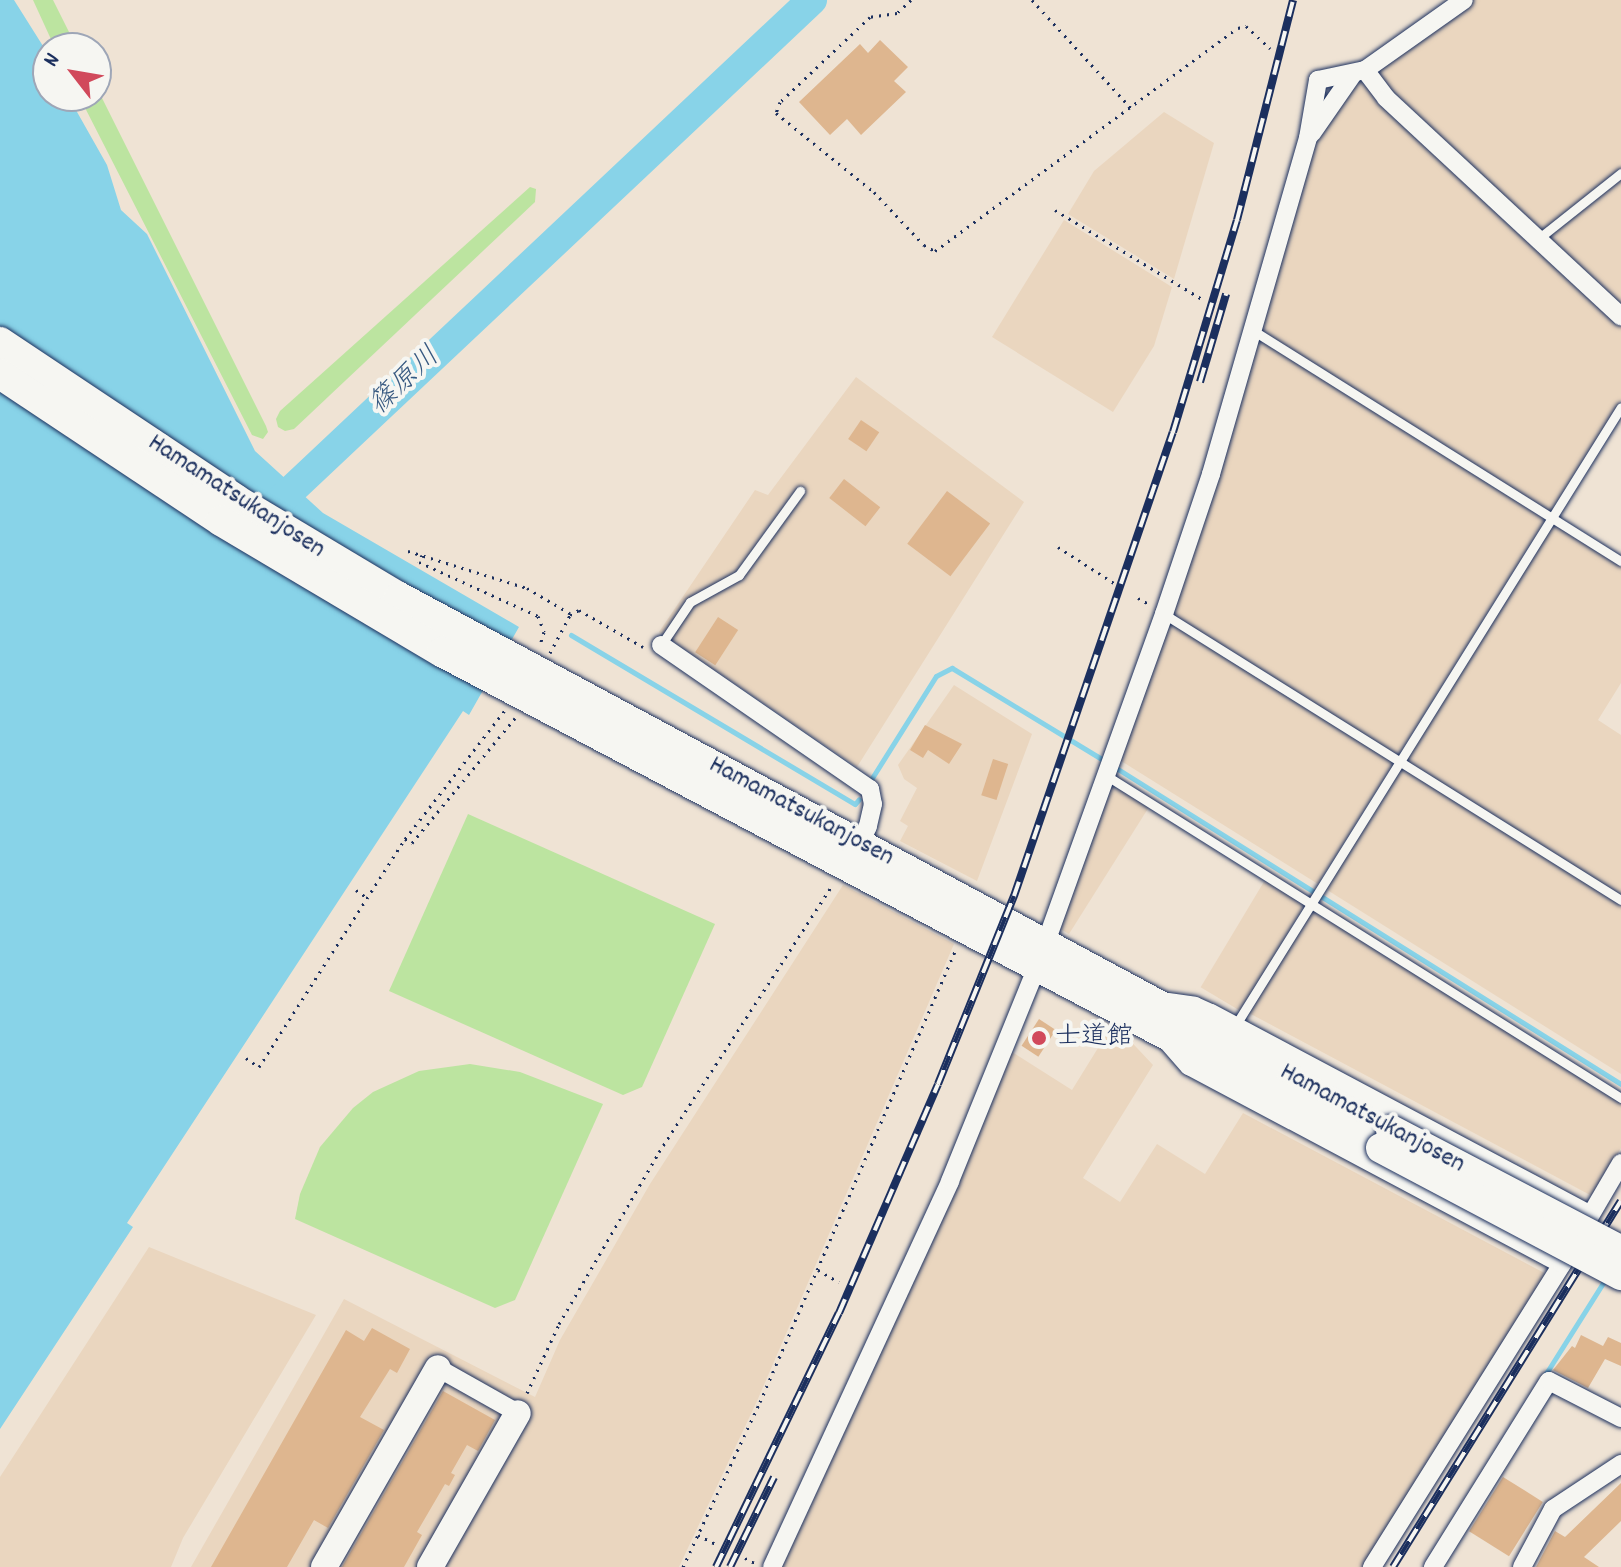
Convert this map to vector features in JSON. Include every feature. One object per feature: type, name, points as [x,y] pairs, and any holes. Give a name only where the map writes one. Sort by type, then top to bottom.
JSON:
[{"type":"main road","name":"Hamamatsukanjosen","points":[[0,342],[248,508],[399,597],[520,678]]},
{"type":"main road","name":"Hamamatsukanjosen","points":[[0,374],[275,555],[520,678],[1386,1139],[1621,1275]]},
{"type":"main road","name":"Hamamatsukanjosen","points":[[863,860],[965,929],[1041,955]]},
{"type":"main road","name":"Hamamatsukanjosen","points":[[1386,1139],[1621,1251]]},
{"type":"street","points":[[772,1567],[944,1195],[1041,955],[1164,614],[1254,331],[1308,138],[1359,72],[1464,0]]},
{"type":"street","points":[[1359,72],[1621,316]]},
{"type":"street","points":[[661,645],[870,789],[873,804],[863,860]]},
{"type":"street","points":[[1562,1264],[1189,1066],[1171,1050],[1157,1017],[1195,1006],[1589,1214]]},
{"type":"street","points":[[1372,1567],[1562,1264],[1621,1163]]},
{"type":"street","points":[[324,1567],[438,1368],[523,1403],[430,1567]]},
{"type":"street","points":[[1433,1567],[1549,1381],[1621,1418]]},
{"type":"street","points":[[1522,1567],[1553,1509],[1621,1464]]},
{"type":"lane","points":[[1538,239],[1621,173]]},
{"type":"lane","points":[[1254,331],[1621,561]]},
{"type":"lane","points":[[1235,1026],[1621,407]]},
{"type":"lane","points":[[661,645],[690,602],[739,575],[800,491]]},
{"type":"lane","points":[[1164,614],[1621,900]]},
{"type":"lane","points":[[1110,769],[1621,1098]]},
{"type":"path","points":[[911,0],[897,13],[870,17],[780,102],[776,113],[881,198],[929,249],[941,249],[1238,28],[1246,26],[1270,48]]},
{"type":"path","points":[[1032,0],[1131,108]]},
{"type":"path","points":[[1055,210],[1202,299]]},
{"type":"path","points":[[1058,547],[1114,583]]},
{"type":"path","points":[[408,551],[527,588],[571,614]]},
{"type":"path","points":[[405,839],[412,843],[520,678],[544,632],[538,616],[419,562],[422,555]]},
{"type":"path","points":[[246,1058],[259,1067],[405,839],[520,678],[571,614],[584,611],[647,649],[661,645]]},
{"type":"path","points":[[523,1403],[559,1324],[659,1152],[863,860]]},
{"type":"path","points":[[356,890],[367,898]]},
{"type":"path","points":[[683,1567],[818,1270],[965,929]]},
{"type":"path","points":[[818,1270],[839,1282]]},
{"type":"path","points":[[698,1535],[716,1544]]},
{"type":"shaded area","points":[[1473,0],[1621,0],[1621,309],[1390,95],[1375,70]]},
{"type":"shaded area","points":[[1359,80],[1621,323],[1621,400],[1552,509],[1547,510],[1260,330],[1312,141]]},
{"type":"shaded area","points":[[1164,112],[1214,143],[1174,279],[1068,214],[1094,171]]},
{"type":"shaded area","points":[[1064,220],[1172,287],[1154,346],[1113,412],[992,337]]},
{"type":"shaded area","points":[[1258,338],[1543,517],[1544,522],[1400,753],[1395,754],[1170,613]]},
{"type":"shaded area","points":[[856,377],[1024,502],[857,767],[659,632],[755,490],[768,495]]},
{"type":"shaded area","points":[[1556,525],[1621,565],[1621,683],[1598,720],[1621,735],[1621,895],[1408,762],[1406,757],[1551,526]]},
{"type":"shaded area","points":[[1167,621],[1391,760],[1392,766],[1318,884],[1118,759]]},
{"type":"shaded area","points":[[954,685],[1032,734],[977,881],[900,841],[908,826],[900,821],[917,788],[904,779],[898,765]]},
{"type":"shaded area","points":[[1404,768],[1621,904],[1621,1074],[1324,888],[1399,769]]},
{"type":"shaded area","points":[[1110,782],[1149,807],[1069,934],[1057,927]]},
{"type":"shaded area","points":[[1265,880],[1305,904],[1241,1011],[1201,987]]},
{"type":"shaded area","points":[[843,885],[954,944],[757,1401],[679,1567],[191,1567],[344,1299],[535,1397],[560,1340],[650,1184]]},
{"type":"shaded area","points":[[1311,908],[1621,1102],[1621,1148],[1592,1196],[1247,1012]]},
{"type":"shaded area","points":[[1111,1027],[1122,1032],[1153,1065],[1083,1178],[1120,1202],[1157,1144],[1205,1174],[1243,1113],[1550,1276],[1505,1345],[1493,1357],[1477,1393],[1368,1567],[778,1567],[1009,1050],[1072,1090]]},
{"type":"shaded area","points":[[149,1247],[316,1315],[183,1538],[171,1567],[0,1567],[0,1477]]},
{"type":"green space","points":[[33,0],[53,0],[69,32],[48,32]]},
{"type":"green space","points":[[87,112],[109,112],[266,426],[268,432],[263,439],[252,435]]},
{"type":"green space","points":[[530,187],[536,189],[535,202],[294,429],[285,431],[278,427],[276,419],[280,411]]},
{"type":"green space","points":[[468,814],[715,924],[642,1087],[623,1095],[389,991]]},
{"type":"green space","points":[[470,1064],[520,1072],[603,1104],[515,1300],[495,1308],[295,1219],[300,1194],[320,1147],[353,1108],[373,1092],[419,1071]]},
{"type":"water","points":[[0,0],[14,0],[34,32],[32,112],[77,112],[107,165],[121,210],[147,234],[255,451],[323,513],[519,627],[469,715],[463,711],[127,1223],[133,1227],[0,1429]]},
{"type":"building","points":[[880,40],[908,67],[894,81],[906,92],[861,135],[847,119],[830,135],[799,102],[860,44],[868,53]]},
{"type":"building","points":[[861,420],[879,432],[866,451],[848,439]]},
{"type":"building","points":[[844,479],[880,507],[865,526],[829,498]]},
{"type":"building","points":[[947,491],[990,523],[950,576],[907,544]]},
{"type":"building","points":[[718,617],[738,630],[715,665],[695,652]]},
{"type":"building","points":[[925,725],[962,744],[949,764],[928,750],[923,758],[910,750]]},
{"type":"building","points":[[993,759],[1008,764],[996,800],[981,795]]},
{"type":"building","points":[[1039,1019],[1056,1030],[1038,1057],[1022,1046]]},
{"type":"building","points":[[372,1328],[410,1349],[397,1373],[390,1369],[360,1417],[384,1430],[328,1528],[314,1520],[287,1567],[211,1567],[346,1330],[364,1341]]},
{"type":"building","points":[[1581,1335],[1603,1346],[1608,1337],[1621,1343],[1621,1366],[1605,1359],[1588,1388],[1553,1370],[1572,1346],[1575,1348]]},
{"type":"building","points":[[443,1391],[495,1420],[478,1451],[467,1445],[451,1473],[455,1475],[449,1486],[445,1484],[417,1532],[422,1535],[404,1567],[342,1567]]},
{"type":"building","points":[[1503,1477],[1543,1502],[1509,1556],[1469,1531]]},
{"type":"building","points":[[1621,1483],[1621,1521],[1584,1557],[1599,1567],[1536,1567],[1555,1531],[1565,1537]]},
{"type":"waterway","name":"篠原川","points":[[266,514],[812,0]]},
{"type":"waterway","points":[[571,635],[855,804],[859,799]]},
{"type":"waterway","points":[[872,778],[936,676],[952,668],[1105,761]]},
{"type":"waterway","points":[[1113,766],[1621,1084]]},
{"type":"waterway","points":[[1545,1375],[1606,1278]]},
{"type":"railway","points":[[716,1567],[839,1313],[938,1084],[1014,896],[1173,432],[1237,220],[1293,0]]},
{"type":"railway","points":[[1200,382],[1226,294]]},
{"type":"railway","points":[[1393,1567],[1621,1201]]},
{"type":"railway","points":[[730,1567],[774,1477]]},
{"type":"place","name":"士道館","points":[[1039,1038]]}]
